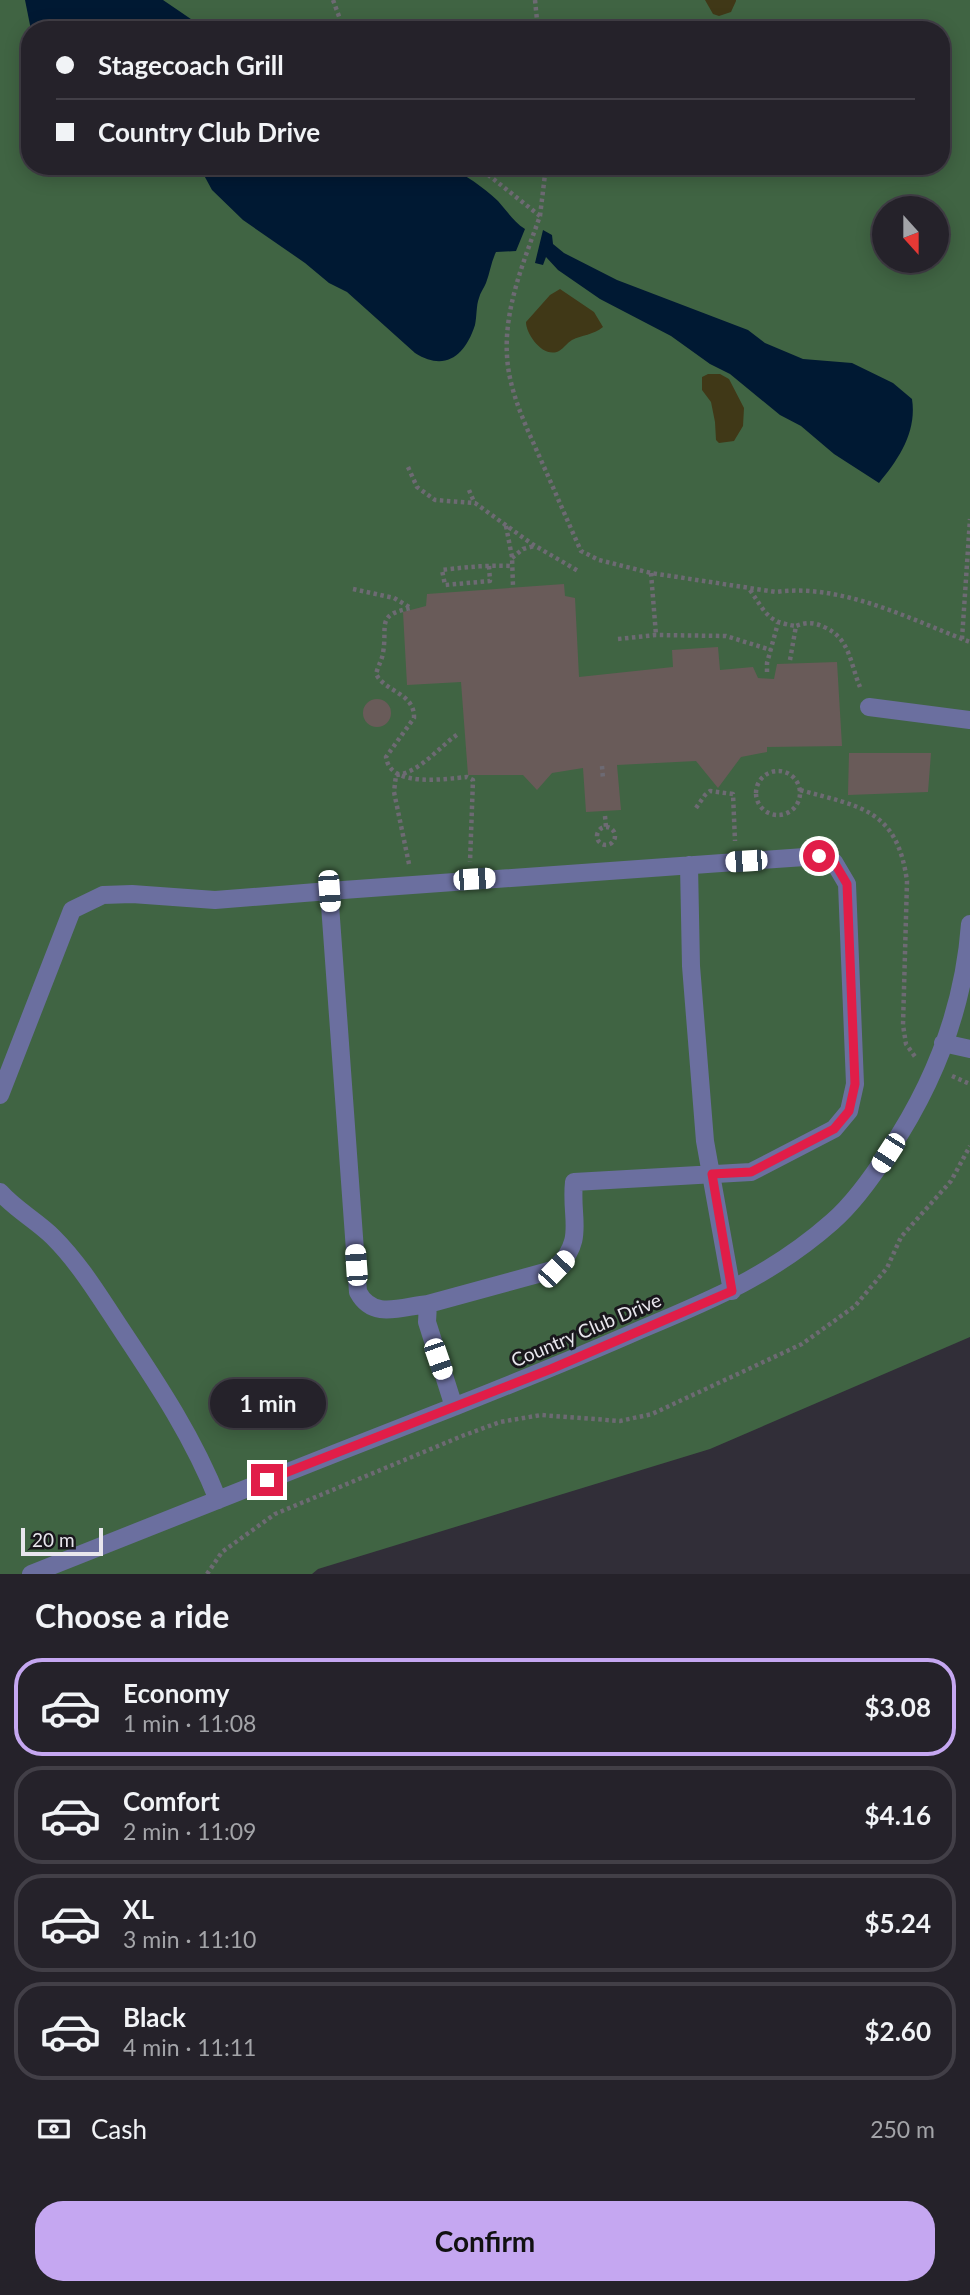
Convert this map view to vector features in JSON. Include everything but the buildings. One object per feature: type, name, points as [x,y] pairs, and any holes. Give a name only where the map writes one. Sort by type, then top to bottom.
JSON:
[{"type":"street","points":[[869,707],[970,720]]},
{"type":"street","points":[[0,1095],[72,910],[103,895],[132,894],[215,900],[329,891],[819,856],[834,862],[847,884],[855,1084],[849,1111],[834,1129],[751,1172],[573,1182],[576,1235],[569,1255],[556,1269],[428,1304],[375,1310],[364,1304],[358,1292],[329,891]]},
{"type":"street","points":[[689,865],[691,966],[705,1141],[732,1291]]},
{"type":"street","name":"Country Club Drive","points":[[31,1574],[551,1369],[732,1291],[785,1260],[834,1221],[856,1197],[912,1117],[926,1090],[957,1006],[970,924]]},
{"type":"street","points":[[943,1043],[970,1049]]},
{"type":"street","points":[[0,1192],[13,1206],[52,1236],[80,1268],[183,1424],[218,1500]]},
{"type":"street","points":[[428,1304],[428,1322],[454,1407]]},
{"type":"path","points":[[333,0],[341,21]]},
{"type":"path","points":[[535,0],[537,21]]},
{"type":"path","points":[[488,175],[540,216]]},
{"type":"path","points":[[545,175],[540,216],[516,284],[510,311],[507,356],[514,392],[525,423],[581,551],[599,561],[651,573],[776,592],[795,590],[833,593],[970,642]]},
{"type":"path","points":[[408,467],[417,487],[435,500],[475,503]]},
{"type":"path","points":[[469,490],[475,503],[506,526],[580,572]]},
{"type":"path","points":[[962,639],[970,519]]},
{"type":"path","points":[[506,526],[512,559],[513,586]]},
{"type":"path","points":[[512,559],[523,549],[535,546]]},
{"type":"path","points":[[489,566],[490,581],[445,585],[442,570],[489,566],[512,566]]},
{"type":"path","points":[[651,573],[656,635]]},
{"type":"path","points":[[354,589],[394,598],[411,608],[387,617],[383,626],[384,650],[376,674],[384,684],[396,690],[409,702],[414,712],[414,718],[386,757],[387,765],[396,775],[415,779],[467,777],[473,780],[470,866]]},
{"type":"path","points":[[750,589],[765,612],[778,623],[796,626],[805,623],[818,624],[837,633],[849,653],[852,668],[869,707]]},
{"type":"path","points":[[767,672],[778,623]]},
{"type":"path","points":[[790,660],[796,626]]},
{"type":"path","points":[[618,639],[656,635],[726,636],[771,650]]},
{"type":"path","points":[[396,775],[403,775],[423,762],[458,734]]},
{"type":"path","points":[[602,766],[603,779]]},
{"type":"path","points":[[800,790],[800,797],[794,809],[781,815],[767,813],[762,809],[756,795],[756,788],[765,775],[779,771],[793,777],[800,790],[865,810],[880,818],[895,837],[903,859],[906,881],[903,1025],[906,1044],[912,1055],[970,1084]]},
{"type":"path","points":[[396,775],[394,792],[405,842]]},
{"type":"path","points":[[696,808],[710,791],[733,794],[735,845]]},
{"type":"path","points":[[605,817],[606,827]]},
{"type":"path","points":[[606,827],[613,830],[615,836],[613,842],[606,845],[600,843],[596,834],[606,827]]},
{"type":"path","points":[[207,1574],[222,1552],[275,1514],[474,1431],[500,1422],[541,1415],[620,1421],[652,1414],[802,1344],[855,1306],[887,1268],[901,1237],[951,1181],[970,1146]]},
{"type":"green space","points":[[0,0],[970,0],[970,1337],[710,1449],[318,1569],[312,1574],[0,1574]]},
{"type":"sand","points":[[705,0],[736,1],[731,12],[719,16],[713,14]]},
{"type":"sand","points":[[560,289],[594,312],[603,327],[572,340],[553,353],[542,349],[532,339],[526,322],[550,295]]},
{"type":"sand","points":[[720,374],[729,379],[744,408],[743,426],[734,441],[719,443],[716,440],[711,402],[702,390],[702,377]]},
{"type":"water","points":[[25,0],[163,0],[194,21],[29,21]]},
{"type":"water","points":[[204,175],[463,175],[498,201],[525,229],[516,251],[496,252],[480,294],[475,325],[466,345],[452,358],[436,361],[415,353],[347,292],[329,283],[243,220],[212,190]]},
{"type":"water","points":[[543,230],[552,235],[553,244],[564,253],[617,280],[748,330],[765,343],[803,359],[852,363],[893,383],[912,399],[913,411],[909,434],[893,464],[879,483],[834,454],[801,426],[780,415],[730,374],[710,364],[671,336],[600,299],[558,270],[546,257],[543,265],[535,263]]},
{"type":"route","points":[[267,1480],[551,1369],[732,1291],[712,1174],[751,1172],[834,1129],[849,1111],[855,1084],[847,884],[834,862],[819,856]]}]
